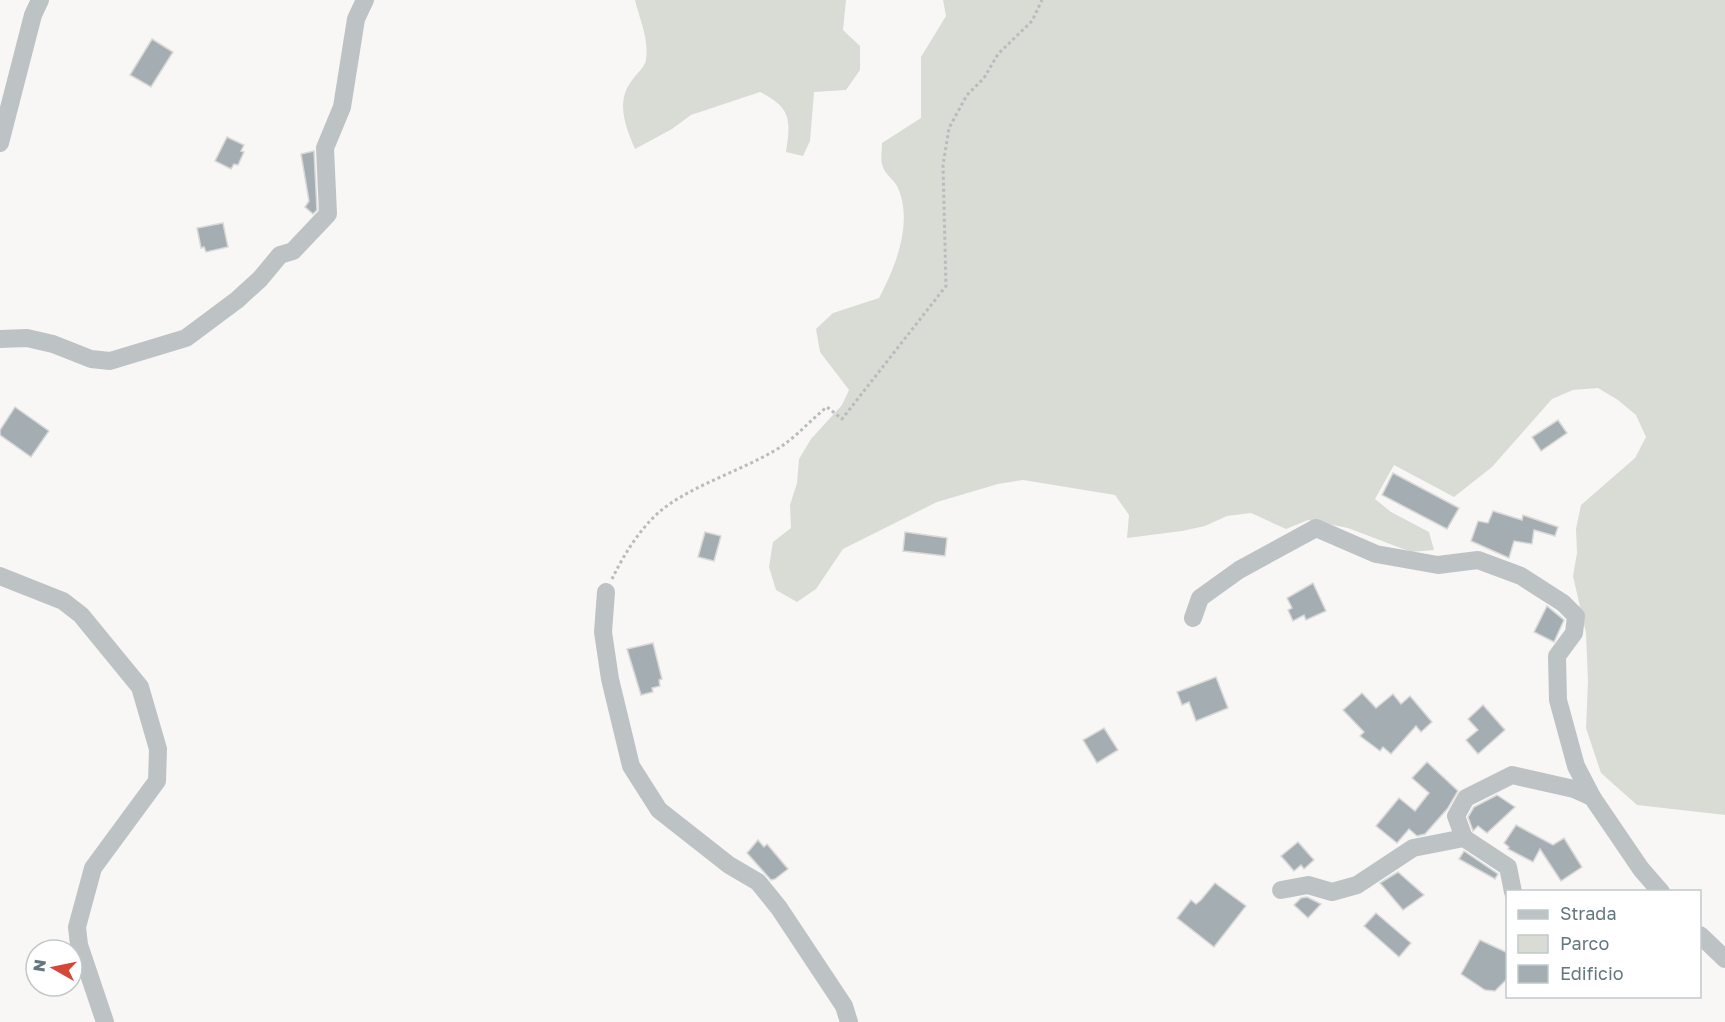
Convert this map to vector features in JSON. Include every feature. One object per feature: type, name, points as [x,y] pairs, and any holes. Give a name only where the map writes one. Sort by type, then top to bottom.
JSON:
[{"type":"street","points":[[0,143],[33,15],[40,0]]},
{"type":"street","points":[[0,339],[27,338],[53,344],[91,359],[110,361],[186,338],[237,300],[260,279],[280,255],[293,250],[303,242],[328,214],[324,148],[342,107],[356,19],[365,0]]},
{"type":"street","points":[[1193,618],[1200,598],[1239,570],[1316,528],[1376,554],[1438,565],[1478,560],[1521,576],[1563,603],[1576,616],[1574,633],[1557,656],[1558,700],[1576,766],[1592,797],[1641,869],[1660,890]]},
{"type":"street","points":[[0,576],[63,601],[81,615],[140,687],[158,749],[157,781],[93,868],[77,927],[79,945],[105,1022]]},
{"type":"street","points":[[606,592],[603,632],[608,670],[631,766],[659,810],[729,865],[758,882],[779,908],[844,1006],[849,1022]]},
{"type":"street","points":[[1512,890],[1508,867],[1464,838],[1456,816],[1466,798],[1512,775],[1574,789],[1592,797]]},
{"type":"street","points":[[1281,890],[1308,885],[1332,892],[1357,885],[1413,848],[1464,838]]},
{"type":"street","points":[[1701,936],[1725,959]]},
{"type":"path","points":[[606,592],[621,560],[645,528],[670,504],[773,452],[794,438],[827,407],[842,419],[946,286],[943,165],[949,128],[968,95],[984,78],[998,54],[1032,21],[1042,0]]},
{"type":"green space","points":[[635,0],[846,0],[843,30],[860,46],[860,70],[846,90],[814,92],[810,141],[803,156],[786,152],[788,123],[783,109],[778,103],[760,92],[691,115],[672,129],[635,149],[625,122],[623,104],[628,87],[643,68],[647,52]]},
{"type":"green space","points":[[943,0],[1725,0],[1725,815],[1637,805],[1601,773],[1586,728],[1588,681],[1586,633],[1573,576],[1577,553],[1576,529],[1581,505],[1635,458],[1646,437],[1636,415],[1618,400],[1598,388],[1573,390],[1552,399],[1492,467],[1454,497],[1394,465],[1375,499],[1391,512],[1429,532],[1434,550],[1411,552],[1348,528],[1308,520],[1286,529],[1251,513],[1227,516],[1205,526],[1182,531],[1127,538],[1129,515],[1115,495],[1023,480],[998,484],[937,502],[843,549],[816,589],[797,602],[776,590],[769,567],[773,542],[791,528],[790,505],[797,483],[799,459],[811,439],[842,405],[849,390],[820,352],[816,329],[833,313],[879,298],[897,258],[904,214],[897,186],[882,165],[882,143],[921,118],[921,57],[946,16]]},
{"type":"building","points":[[152,39],[173,52],[151,87],[130,75]]},
{"type":"building","points":[[227,137],[244,145],[241,151],[244,152],[238,165],[234,164],[231,169],[215,161]]},
{"type":"building","points":[[314,151],[317,210],[313,214],[305,207],[309,201],[301,154]]},
{"type":"building","points":[[223,223],[228,247],[206,252],[204,247],[201,248],[197,228]]},
{"type":"building","points":[[15,407],[49,431],[31,457],[0,435],[0,430]]},
{"type":"building","points":[[1558,420],[1567,433],[1541,451],[1532,437]]},
{"type":"building","points":[[1393,473],[1459,508],[1447,529],[1382,495]]},
{"type":"building","points":[[1493,511],[1522,520],[1523,515],[1558,527],[1555,536],[1534,530],[1532,544],[1514,541],[1509,558],[1471,541],[1478,521],[1488,523]]},
{"type":"building","points":[[705,532],[721,536],[714,561],[698,557]]},
{"type":"building","points":[[905,532],[947,538],[945,556],[903,551]]},
{"type":"building","points":[[1313,583],[1326,611],[1306,620],[1304,615],[1293,621],[1288,610],[1292,608],[1287,598]]},
{"type":"building","points":[[1547,606],[1564,620],[1554,642],[1534,632]]},
{"type":"building","points":[[653,643],[662,679],[659,680],[660,686],[652,688],[653,692],[641,695],[627,649]]},
{"type":"building","points":[[1216,677],[1228,708],[1196,721],[1189,702],[1182,705],[1177,692]]},
{"type":"building","points":[[1362,693],[1376,708],[1393,694],[1401,704],[1410,696],[1432,722],[1421,732],[1416,726],[1391,754],[1383,747],[1380,751],[1360,736],[1364,732],[1343,710]]},
{"type":"building","points":[[1483,705],[1505,730],[1478,754],[1466,740],[1478,730],[1468,719]]},
{"type":"building","points":[[1104,728],[1118,750],[1097,763],[1083,740]]},
{"type":"building","points":[[1427,762],[1458,791],[1448,808],[1425,834],[1417,836],[1409,829],[1397,843],[1376,826],[1399,798],[1415,811],[1429,793],[1412,778]]},
{"type":"building","points":[[1497,795],[1515,807],[1487,833],[1478,826],[1473,831],[1468,817],[1474,807]]},
{"type":"building","points":[[1516,825],[1553,845],[1564,838],[1582,867],[1561,881],[1540,849],[1533,862],[1508,849],[1509,847],[1504,843]]},
{"type":"building","points":[[758,840],[764,847],[767,844],[788,869],[775,879],[771,880],[747,853]]},
{"type":"building","points":[[1298,842],[1314,860],[1304,869],[1301,865],[1294,871],[1281,856]]},
{"type":"building","points":[[1464,851],[1498,874],[1495,879],[1459,859]]},
{"type":"building","points":[[1398,872],[1424,895],[1403,910],[1380,883]]},
{"type":"building","points":[[1215,883],[1246,906],[1214,947],[1177,918],[1191,900],[1196,904]]},
{"type":"building","points":[[1307,897],[1321,904],[1308,918],[1294,905],[1301,898]]},
{"type":"building","points":[[1376,913],[1411,943],[1399,957],[1364,926]]},
{"type":"building","points":[[1480,940],[1506,952],[1506,980],[1495,991],[1485,990],[1461,974]]}]
